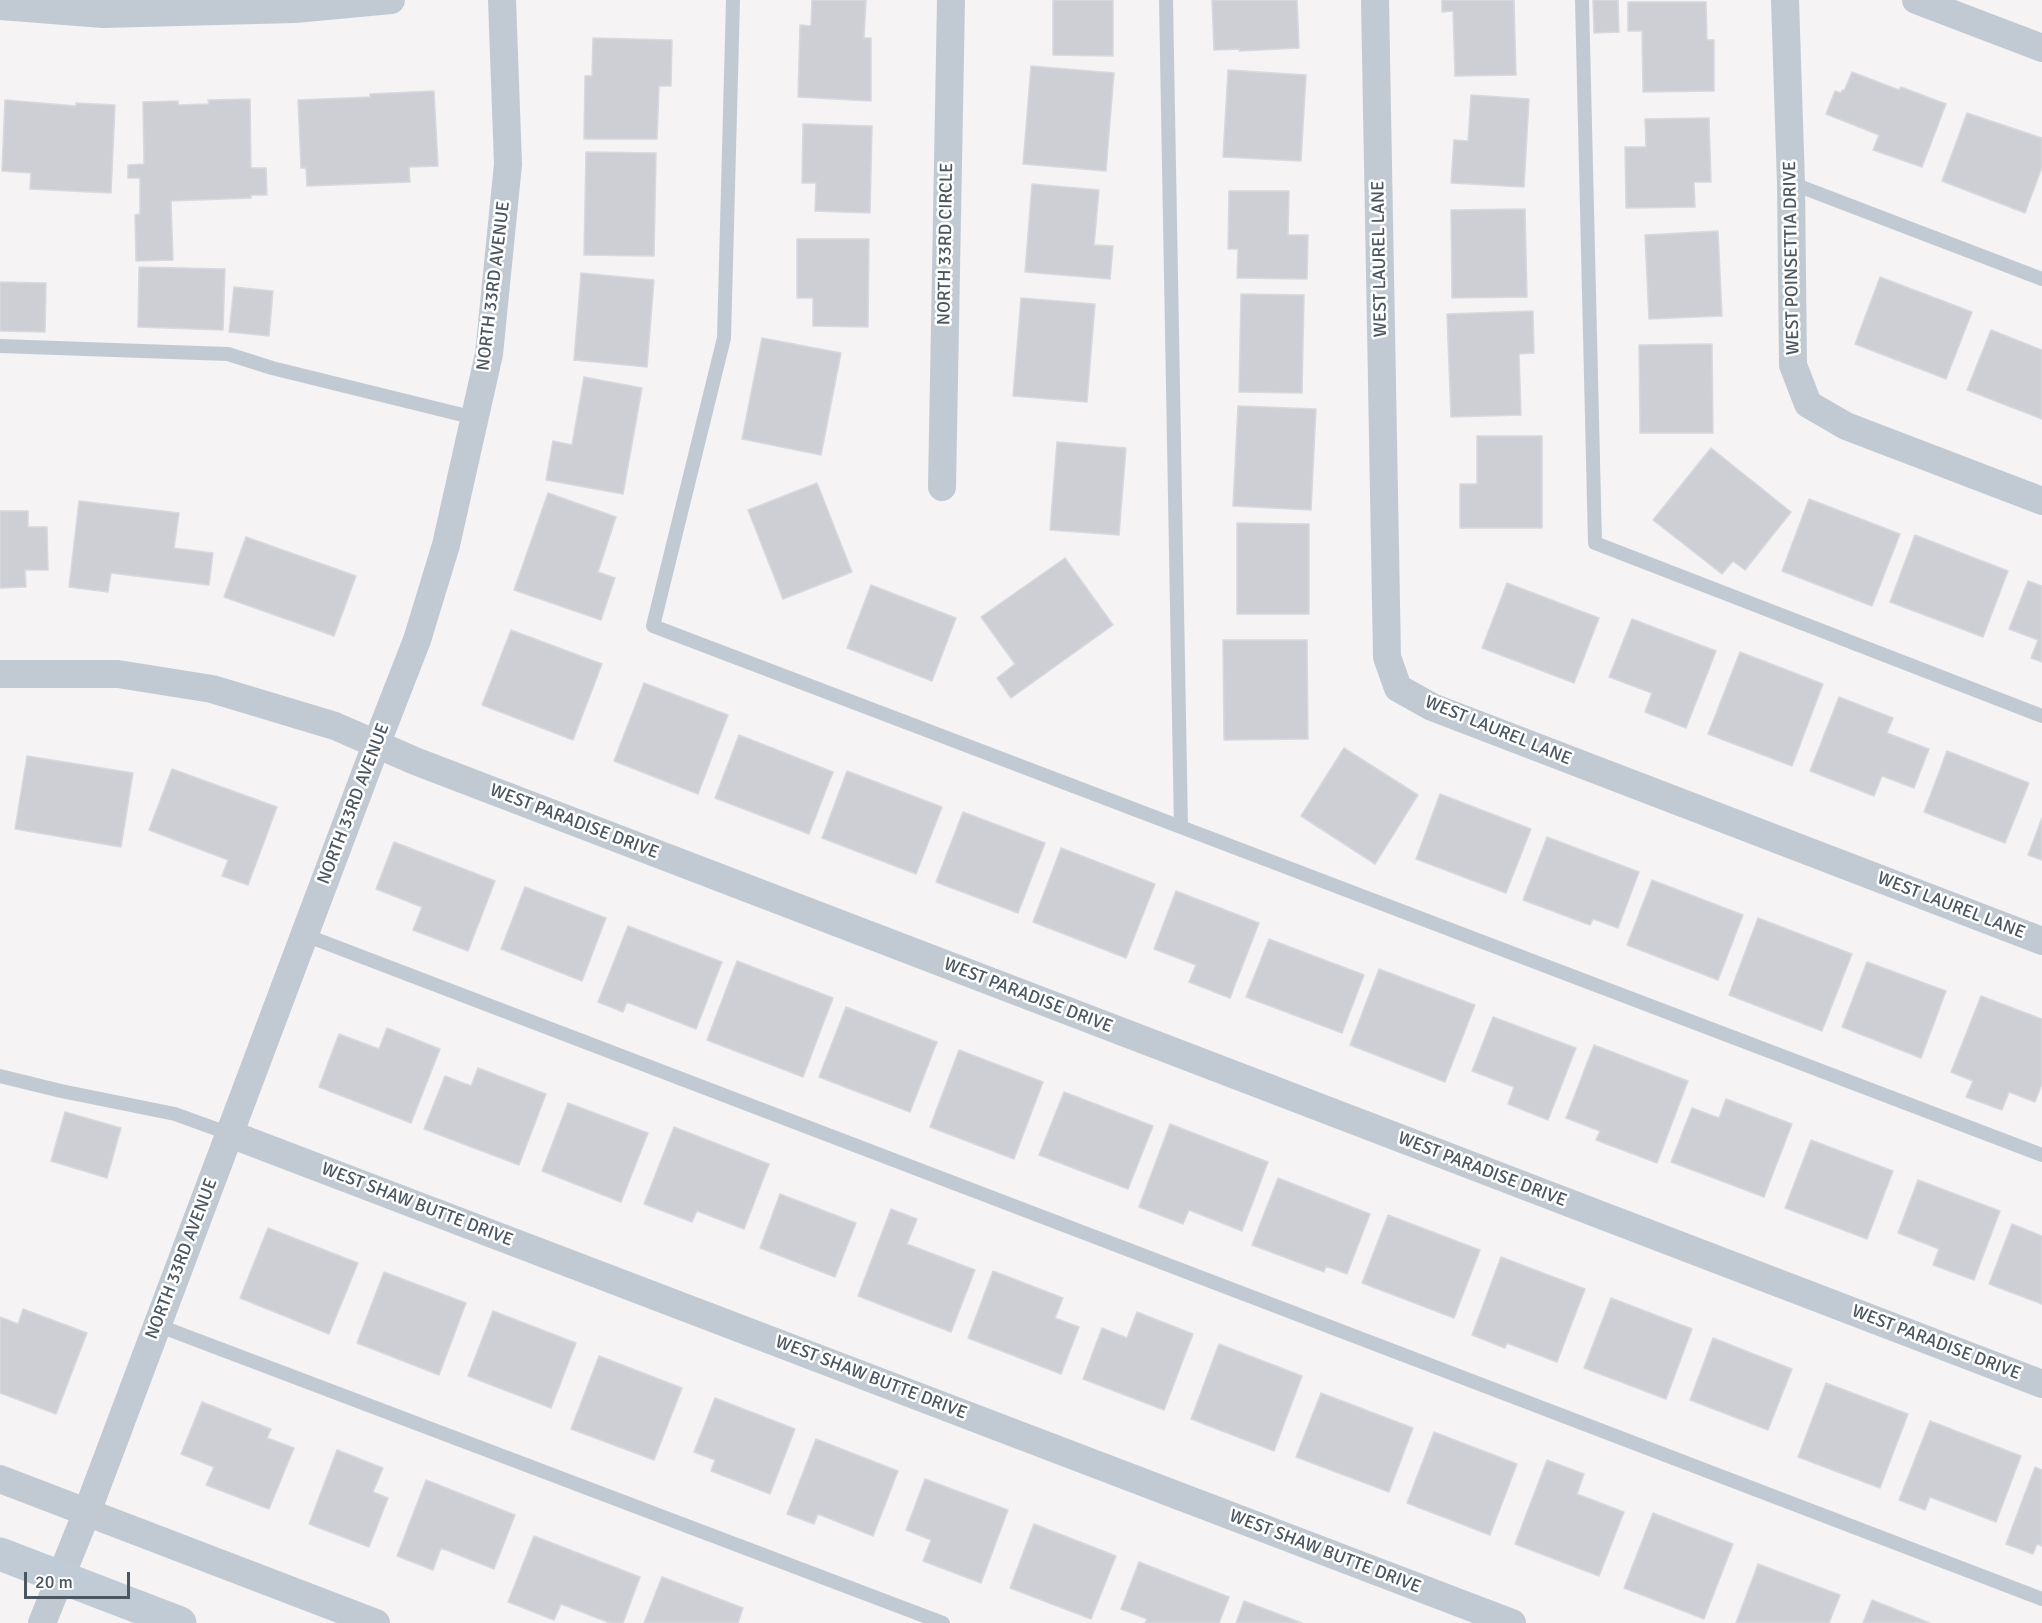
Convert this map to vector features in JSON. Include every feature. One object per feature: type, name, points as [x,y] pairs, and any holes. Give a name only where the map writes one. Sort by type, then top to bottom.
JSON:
[{"type":"main road","points":[[0,1554],[180,1623]]},
{"type":"street","points":[[0,6],[104,14],[295,9],[391,0]]},
{"type":"street","name":"NORTH 33RD AVENUE","points":[[42,1623],[87,1512],[417,640],[446,545],[489,354],[508,164],[502,0]]},
{"type":"street","name":"NORTH 33RD CIRCLE","points":[[942,488],[951,0]]},
{"type":"street","name":"WEST LAUREL LANE","points":[[1375,0],[1387,657],[1398,688],[1431,707],[2042,941]]},
{"type":"street","name":"WEST POINSETTIA DRIVE","points":[[1785,0],[1791,183],[1793,365],[1808,404],[1846,426],[2042,501]]},
{"type":"street","points":[[1916,0],[2042,48]]},
{"type":"street","name":"WEST PARADISE DRIVE","points":[[0,674],[118,674],[212,689],[335,726],[459,778],[2042,1384]]},
{"type":"street","name":"WEST SHAW BUTTE DRIVE","points":[[230,1134],[1512,1623]]},
{"type":"street","points":[[0,1479],[376,1623]]},
{"type":"lane","points":[[733,0],[724,338],[653,626],[2042,1155]]},
{"type":"lane","points":[[1166,0],[1181,827]]},
{"type":"lane","points":[[1582,0],[1595,543],[2042,716]]},
{"type":"lane","points":[[1791,183],[2042,279]]},
{"type":"lane","points":[[0,346],[228,354],[272,368],[475,418]]},
{"type":"lane","points":[[305,935],[2042,1599]]},
{"type":"lane","points":[[0,1076],[175,1114],[230,1134]]},
{"type":"lane","points":[[157,1324],[942,1623]]},
{"type":"building","points":[[812,0],[866,0],[864,38],[871,38],[871,101],[798,97],[800,25],[811,26]]},
{"type":"building","points":[[1053,0],[1113,0],[1113,56],[1053,55]]},
{"type":"building","points":[[1212,0],[1297,0],[1299,48],[1214,50]]},
{"type":"building","points":[[1442,0],[1514,0],[1516,75],[1455,76],[1453,11],[1442,12]]},
{"type":"building","points":[[1593,0],[1618,0],[1619,32],[1594,33]]},
{"type":"building","points":[[1628,2],[1706,2],[1707,40],[1714,40],[1714,91],[1643,92],[1642,31],[1628,31]]},
{"type":"building","points":[[593,38],[672,40],[671,86],[659,86],[657,139],[584,139],[585,76],[592,76]]},
{"type":"building","points":[[1031,66],[1114,73],[1106,171],[1023,164]]},
{"type":"building","points":[[1228,70],[1306,75],[1301,161],[1223,157]]},
{"type":"building","points":[[1852,72],[1899,90],[1901,87],[1946,104],[1922,167],[1873,150],[1879,135],[1826,114],[1835,91],[1841,93],[1842,90],[1844,91]]},
{"type":"building","points":[[434,91],[438,166],[409,167],[410,182],[307,186],[306,168],[301,168],[298,100]]},
{"type":"building","points":[[1471,95],[1529,99],[1524,187],[1451,183],[1454,140],[1468,141]]},
{"type":"building","points":[[250,99],[251,168],[266,168],[267,195],[251,195],[251,198],[171,201],[173,260],[136,261],[135,215],[140,214],[140,178],[128,178],[128,165],[144,164],[143,102],[178,101],[178,105],[209,104],[208,100]]},
{"type":"building","points":[[5,100],[76,106],[76,103],[115,105],[111,193],[30,189],[31,173],[2,171]]},
{"type":"building","points":[[1967,113],[2042,138],[2042,167],[2025,213],[1942,181]]},
{"type":"building","points":[[1709,118],[1711,182],[1694,182],[1695,207],[1626,208],[1625,147],[1646,147],[1645,119]]},
{"type":"building","points":[[803,124],[872,126],[870,213],[815,211],[816,183],[802,183]]},
{"type":"building","points":[[586,152],[656,153],[654,256],[584,255]]},
{"type":"building","points":[[1032,184],[1099,190],[1094,245],[1113,246],[1110,279],[1025,272]]},
{"type":"building","points":[[1229,191],[1289,191],[1288,235],[1308,235],[1307,279],[1237,278],[1238,249],[1228,249]]},
{"type":"building","points":[[1525,209],[1527,297],[1452,298],[1451,210]]},
{"type":"building","points":[[1718,231],[1722,316],[1649,319],[1645,235]]},
{"type":"building","points":[[797,239],[869,239],[868,327],[813,326],[813,298],[797,298]]},
{"type":"building","points":[[139,267],[225,269],[223,330],[138,327]]},
{"type":"building","points":[[581,273],[654,280],[647,367],[574,360]]},
{"type":"building","points":[[1880,277],[1972,312],[1946,379],[1855,344]]},
{"type":"building","points":[[0,282],[46,283],[45,332],[0,331]]},
{"type":"building","points":[[234,287],[273,291],[269,336],[229,332]]},
{"type":"building","points":[[1241,294],[1304,295],[1302,393],[1239,392]]},
{"type":"building","points":[[1021,298],[1095,304],[1087,402],[1013,396]]},
{"type":"building","points":[[1533,311],[1534,353],[1519,354],[1521,415],[1451,417],[1447,314]]},
{"type":"building","points":[[1991,330],[2042,350],[2042,419],[1967,390]]},
{"type":"building","points":[[762,338],[841,353],[821,455],[742,439]]},
{"type":"building","points":[[1712,344],[1713,433],[1640,433],[1639,345]]},
{"type":"building","points":[[584,377],[642,388],[623,494],[546,480],[553,441],[572,445]]},
{"type":"building","points":[[1238,406],[1316,409],[1311,510],[1233,506]]},
{"type":"building","points":[[1477,436],[1542,436],[1542,528],[1460,528],[1460,484],[1477,484]]},
{"type":"building","points":[[1057,442],[1126,448],[1119,535],[1050,530]]},
{"type":"building","points":[[1711,448],[1791,512],[1745,570],[1733,561],[1722,574],[1653,520]]},
{"type":"building","points":[[817,483],[852,572],[783,599],[748,510]]},
{"type":"building","points":[[548,493],[616,517],[598,572],[615,578],[601,620],[514,590]]},
{"type":"building","points":[[1809,499],[1900,534],[1872,606],[1782,571]]},
{"type":"building","points":[[79,501],[179,513],[174,548],[213,553],[209,585],[111,573],[108,592],[69,587]]},
{"type":"building","points":[[0,511],[28,511],[28,527],[47,527],[48,570],[25,570],[26,587],[0,588]]},
{"type":"building","points":[[1237,523],[1309,524],[1309,614],[1237,614]]},
{"type":"building","points":[[1915,535],[2008,571],[1983,637],[1890,602]]},
{"type":"building","points":[[246,537],[356,576],[334,636],[224,597]]},
{"type":"building","points":[[1065,558],[1113,625],[1011,698],[997,678],[1015,664],[981,617]]},
{"type":"building","points":[[2028,581],[2042,586],[2042,662],[2031,658],[2038,640],[2009,629]]},
{"type":"building","points":[[1507,583],[1599,618],[1574,683],[1482,648]]},
{"type":"building","points":[[871,585],[956,618],[932,681],[847,648]]},
{"type":"building","points":[[1632,619],[1716,651],[1686,728],[1645,712],[1652,693],[1609,677]]},
{"type":"building","points":[[511,630],[602,664],[573,740],[482,705]]},
{"type":"building","points":[[1223,640],[1307,640],[1308,739],[1224,740]]},
{"type":"building","points":[[1740,652],[1823,684],[1792,766],[1708,734]]},
{"type":"building","points":[[644,683],[728,715],[698,794],[614,761]]},
{"type":"building","points":[[1839,697],[1893,718],[1887,733],[1929,749],[1914,788],[1882,776],[1874,796],[1810,771]]},
{"type":"building","points":[[739,735],[833,772],[809,834],[715,798]]},
{"type":"building","points":[[1344,748],[1418,795],[1375,864],[1301,816]]},
{"type":"building","points":[[1947,751],[2029,783],[2005,843],[1924,812]]},
{"type":"building","points":[[27,756],[133,773],[121,847],[15,829]]},
{"type":"building","points":[[172,769],[277,807],[248,885],[222,876],[228,860],[149,830]]},
{"type":"building","points":[[847,771],[942,807],[916,874],[822,838]]},
{"type":"building","points":[[1440,794],[1531,829],[1506,893],[1416,859]]},
{"type":"building","points":[[963,812],[1045,843],[1018,913],[936,882]]},
{"type":"building","points":[[2042,818],[2042,860],[2028,855]]},
{"type":"building","points":[[1547,837],[1639,872],[1618,928],[1593,919],[1590,925],[1523,900]]},
{"type":"building","points":[[394,842],[495,881],[468,951],[413,930],[422,907],[376,889]]},
{"type":"building","points":[[1061,848],[1155,884],[1126,958],[1033,922]]},
{"type":"building","points":[[1652,880],[1743,915],[1718,980],[1627,945]]},
{"type":"building","points":[[525,887],[606,918],[582,981],[501,949]]},
{"type":"building","points":[[1176,891],[1259,923],[1230,998],[1189,982],[1196,965],[1154,949]]},
{"type":"building","points":[[1758,918],[1852,954],[1822,1031],[1729,995]]},
{"type":"building","points":[[628,926],[722,962],[696,1029],[627,1002],[623,1012],[598,1002]]},
{"type":"building","points":[[1269,939],[1364,975],[1342,1033],[1246,997]]},
{"type":"building","points":[[737,961],[833,998],[803,1077],[707,1040]]},
{"type":"building","points":[[1867,962],[1946,991],[1921,1058],[1842,1027]]},
{"type":"building","points":[[1379,969],[1475,1005],[1445,1082],[1350,1045]]},
{"type":"building","points":[[1981,996],[2042,1019],[2042,1084],[2035,1102],[2009,1092],[2002,1110],[1966,1097],[1973,1081],[1951,1072]]},
{"type":"building","points":[[846,1007],[937,1042],[910,1112],[819,1077]]},
{"type":"building","points":[[1493,1017],[1576,1048],[1548,1120],[1508,1104],[1514,1087],[1472,1071]]},
{"type":"building","points":[[387,1028],[440,1049],[411,1123],[319,1087],[339,1034],[379,1049]]},
{"type":"building","points":[[1594,1045],[1688,1081],[1657,1163],[1596,1140],[1600,1131],[1566,1118]]},
{"type":"building","points":[[959,1050],[1043,1082],[1014,1159],[930,1127]]},
{"type":"building","points":[[478,1068],[546,1094],[519,1165],[424,1129],[445,1076],[471,1086]]},
{"type":"building","points":[[1064,1092],[1153,1126],[1128,1189],[1039,1155]]},
{"type":"building","points":[[1726,1099],[1792,1124],[1764,1197],[1671,1162],[1692,1108],[1719,1118]]},
{"type":"building","points":[[568,1103],[648,1133],[621,1202],[542,1171]]},
{"type":"building","points":[[65,1112],[121,1128],[107,1178],[51,1161]]},
{"type":"building","points":[[1170,1124],[1268,1162],[1242,1231],[1189,1210],[1183,1224],[1139,1207]]},
{"type":"building","points":[[674,1127],[769,1164],[744,1229],[697,1211],[692,1222],[644,1204]]},
{"type":"building","points":[[1811,1140],[1893,1171],[1867,1239],[1785,1208]]},
{"type":"building","points":[[1278,1178],[1370,1214],[1347,1274],[1326,1266],[1324,1272],[1252,1245]]},
{"type":"building","points":[[1918,1180],[2000,1211],[1974,1280],[1933,1265],[1939,1249],[1898,1233]]},
{"type":"building","points":[[780,1194],[856,1223],[835,1277],[760,1248]]},
{"type":"building","points":[[891,1209],[917,1219],[907,1244],[975,1270],[951,1332],[858,1296]]},
{"type":"building","points":[[1388,1215],[1480,1250],[1454,1318],[1362,1283]]},
{"type":"building","points":[[2012,1224],[2042,1236],[2042,1304],[1989,1284]]},
{"type":"building","points":[[268,1228],[358,1263],[329,1334],[240,1298]]},
{"type":"building","points":[[1501,1257],[1585,1289],[1557,1362],[1507,1343],[1505,1348],[1472,1335]]},
{"type":"building","points":[[993,1271],[1063,1298],[1055,1318],[1079,1327],[1061,1374],[968,1338]]},
{"type":"building","points":[[384,1272],[466,1303],[439,1375],[357,1343]]},
{"type":"building","points":[[1611,1298],[1692,1329],[1666,1399],[1584,1368]]},
{"type":"building","points":[[23,1309],[87,1333],[56,1414],[0,1393],[0,1317],[18,1324]]},
{"type":"building","points":[[493,1311],[576,1343],[551,1408],[468,1376]]},
{"type":"building","points":[[1137,1312],[1193,1334],[1164,1410],[1083,1379],[1102,1328],[1127,1338]]},
{"type":"building","points":[[1713,1338],[1792,1369],[1768,1430],[1690,1400]]},
{"type":"building","points":[[1219,1344],[1302,1376],[1274,1451],[1191,1419]]},
{"type":"building","points":[[599,1356],[682,1388],[654,1460],[571,1429]]},
{"type":"building","points":[[1826,1383],[1908,1414],[1880,1488],[1798,1457]]},
{"type":"building","points":[[1321,1393],[1413,1428],[1389,1492],[1296,1457]]},
{"type":"building","points":[[715,1398],[795,1429],[770,1494],[711,1471],[715,1460],[694,1452]]},
{"type":"building","points":[[202,1402],[271,1429],[267,1438],[294,1448],[269,1509],[206,1485],[214,1467],[181,1454]]},
{"type":"building","points":[[1930,1421],[2021,1456],[1996,1522],[1930,1497],[1925,1510],[1899,1500]]},
{"type":"building","points":[[1434,1432],[1517,1464],[1490,1535],[1407,1503]]},
{"type":"building","points":[[816,1439],[898,1471],[873,1536],[818,1514],[814,1524],[787,1514]]},
{"type":"building","points":[[337,1450],[383,1468],[373,1492],[388,1498],[369,1547],[309,1524]]},
{"type":"building","points":[[1547,1460],[1584,1474],[1577,1494],[1624,1512],[1599,1576],[1515,1544]]},
{"type":"building","points":[[2035,1467],[2042,1470],[2042,1546],[2037,1544],[2033,1554],[2006,1544]]},
{"type":"building","points":[[925,1479],[1008,1510],[981,1583],[923,1561],[931,1540],[906,1530]]},
{"type":"building","points":[[426,1480],[515,1515],[494,1569],[441,1548],[433,1570],[397,1556]]},
{"type":"building","points":[[1653,1513],[1733,1544],[1704,1619],[1624,1588]]},
{"type":"building","points":[[1034,1524],[1116,1556],[1091,1619],[1010,1588]]},
{"type":"building","points":[[534,1536],[640,1577],[623,1623],[610,1623],[561,1604],[554,1620],[508,1602]]},
{"type":"building","points":[[1139,1562],[1229,1597],[1219,1623],[1145,1623],[1147,1619],[1121,1609]]},
{"type":"building","points":[[1758,1564],[1840,1595],[1829,1623],[1736,1623]]},
{"type":"building","points":[[662,1577],[743,1608],[738,1623],[644,1623]]},
{"type":"building","points":[[1872,1600],[1930,1623],[1863,1623]]},
{"type":"building","points":[[1244,1601],[1302,1623],[1236,1623]]}]
